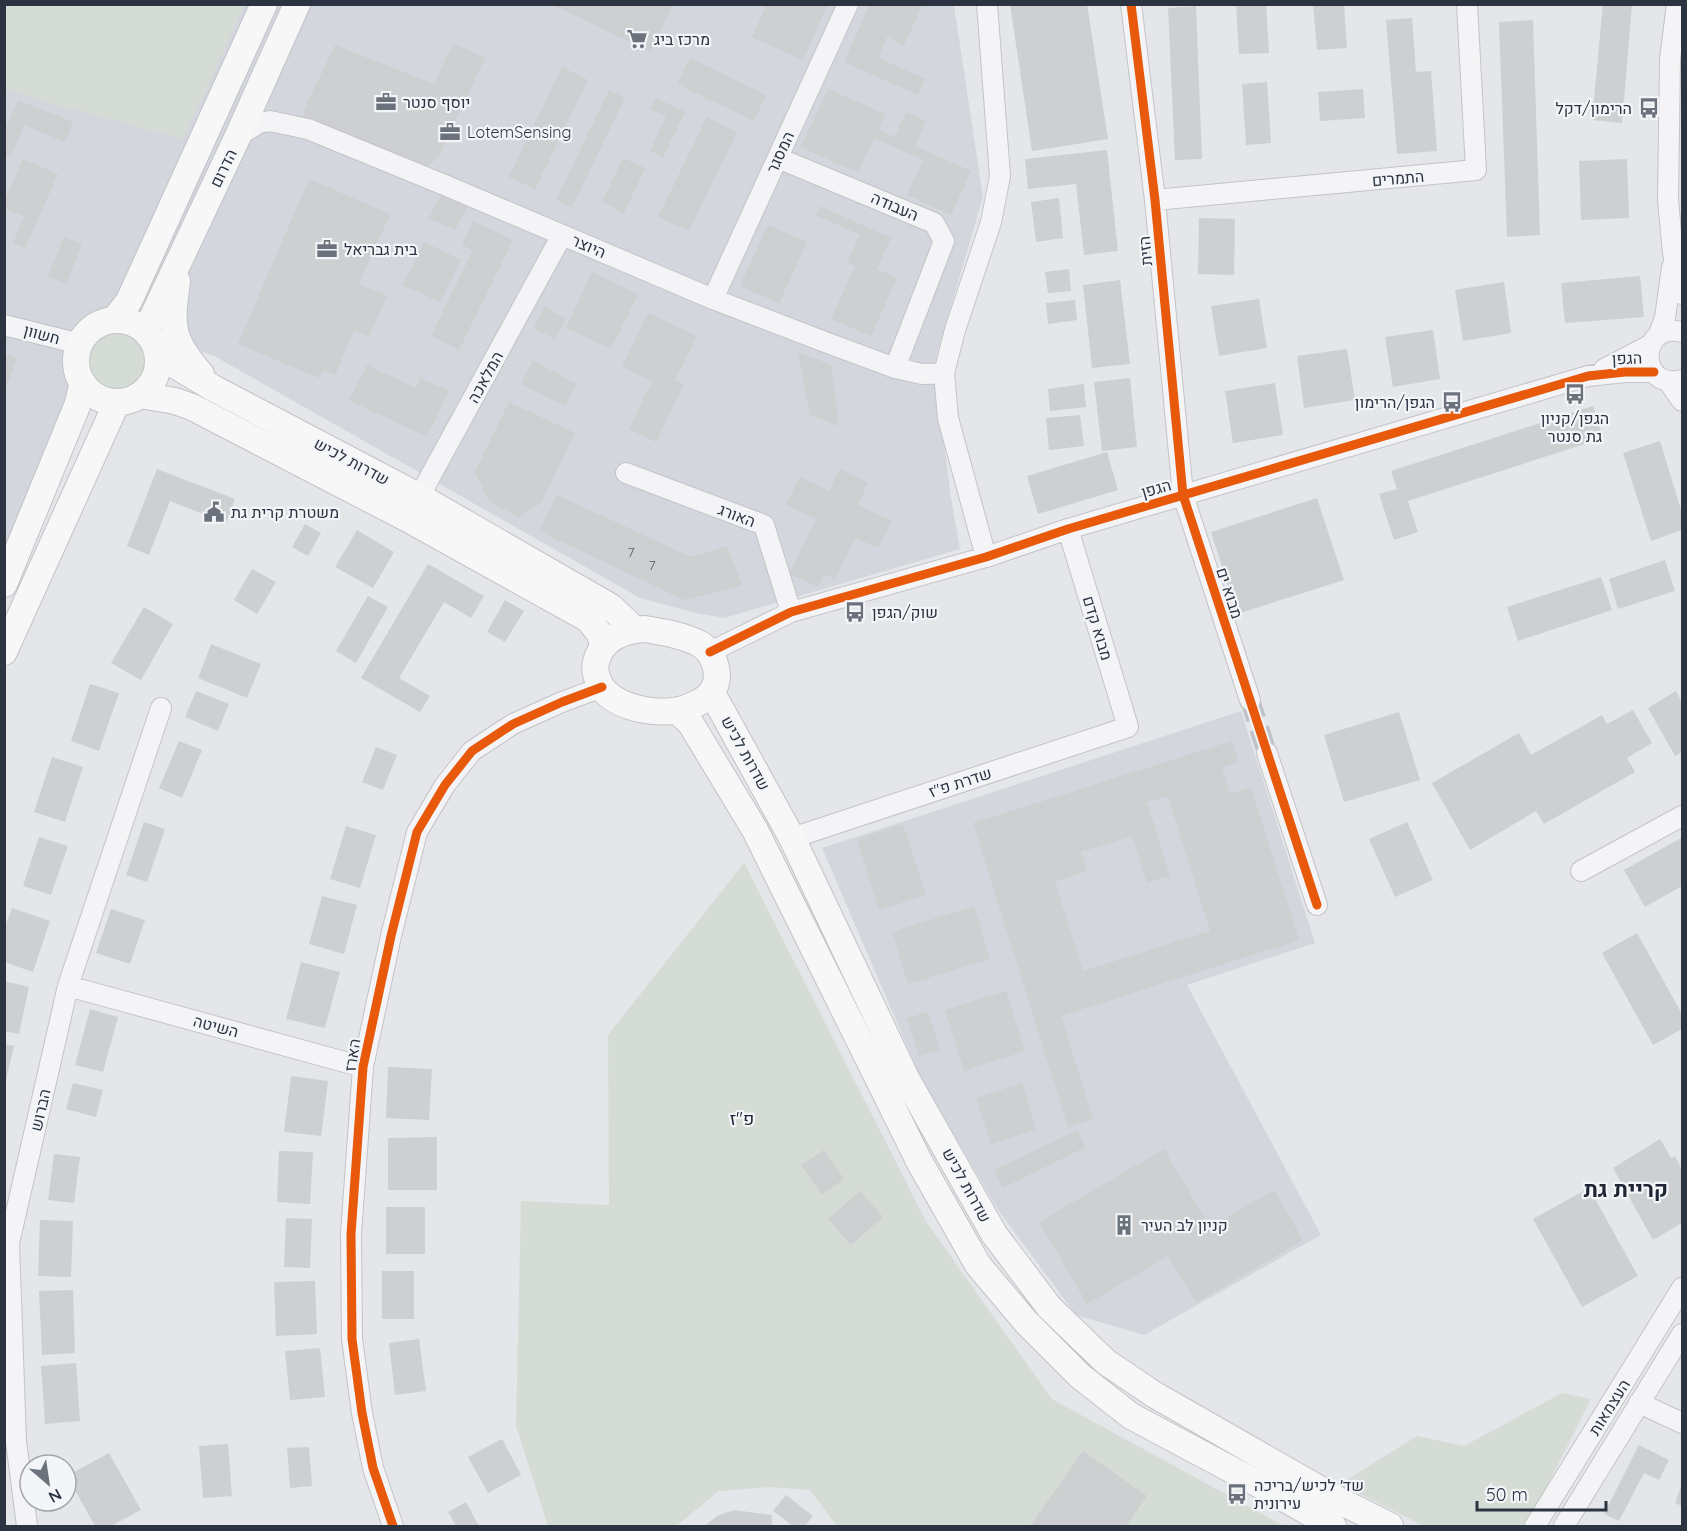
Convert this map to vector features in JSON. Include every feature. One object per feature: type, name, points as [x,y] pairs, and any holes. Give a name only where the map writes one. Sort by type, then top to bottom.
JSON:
[{"type":"main road","name":"הדרום","points":[[115,320],[129,301],[264,4]]},
{"type":"main road","name":"הדרום","points":[[146,331],[297,4]]},
{"type":"main road","points":[[180,257],[173,309],[174,330],[181,349],[213,388]]},
{"type":"main road","points":[[115,320],[137,324],[146,331],[154,342],[158,355],[153,381],[128,398],[107,400],[98,397],[83,383],[76,358],[85,335],[94,327],[115,320]]},
{"type":"main road","name":"שדרות לכיש","points":[[158,355],[414,508],[588,619],[600,634],[603,646]]},
{"type":"main road","points":[[4,584],[77,406],[83,383]]},
{"type":"main road","points":[[4,652],[128,398]]},
{"type":"main road","name":"שדרות לכיש","points":[[128,398],[176,401],[192,407],[414,508],[611,607],[635,630]]},
{"type":"main road","points":[[645,629],[675,634],[700,644],[710,652],[717,672],[717,682],[712,693],[699,702],[678,711],[640,709],[611,697],[597,678],[595,666],[598,656],[603,646],[612,638],[635,630],[645,629]]},
{"type":"main road","name":"שדרות לכיש","points":[[712,693],[792,838],[908,1080],[994,1234],[1048,1307],[1106,1362],[1155,1395],[1390,1527]]},
{"type":"main road","name":"שדרות לכיש","points":[[678,711],[691,724],[755,830],[919,1161],[978,1265],[1026,1322],[1086,1382],[1131,1416],[1264,1487],[1333,1527]]},
{"type":"street","name":"המסגר","points":[[713,299],[848,4]]},
{"type":"street","points":[[986,557],[948,418],[944,373],[955,330],[991,222],[1000,176],[987,4]]},
{"type":"street","name":"הזית","points":[[1131,4],[1155,200],[1183,495]]},
{"type":"street","name":"התמרים","points":[[1155,200],[1476,170],[1467,4]]},
{"type":"street","points":[[1677,4],[1670,59],[1675,200],[1673,253],[1665,318],[1648,353],[1648,361],[1668,378],[1683,401]]},
{"type":"street","name":"היוצר","points":[[238,136],[259,123],[270,121],[308,129],[713,299],[895,368],[922,374],[944,373]]},
{"type":"street","name":"העבודה","points":[[778,158],[934,223],[944,241],[895,368]]},
{"type":"street","name":"המלאכה","points":[[414,508],[562,235]]},
{"type":"street","points":[[1673,253],[1683,294]]},
{"type":"street","name":"חשוון","points":[[4,324],[80,345]]},
{"type":"street","name":"הגפן","points":[[1588,376],[1669,331],[1683,332]]},
{"type":"street","name":"הגפן","points":[[710,652],[791,612],[986,557],[1068,529],[1588,376],[1625,372],[1668,378]]},
{"type":"street","name":"האורג","points":[[626,472],[764,525],[791,612]]},
{"type":"street","name":"מבוא ים","points":[[1183,495],[1250,700]]},
{"type":"street","name":"מבוא קדם","points":[[1068,529],[1128,726]]},
{"type":"street","name":"הארז","points":[[393,1527],[373,1468],[362,1413],[352,1339],[351,1234],[363,1067],[391,936],[417,832],[445,785],[472,751],[513,724],[602,687]]},
{"type":"street","name":"הברוש","points":[[27,1527],[16,1440],[9,1243],[68,986],[161,708]]},
{"type":"street","name":"שדרת פ\"ז","points":[[792,838],[1128,726]]},
{"type":"street","points":[[1267,753],[1317,905]]},
{"type":"street","points":[[1581,871],[1683,816]]},
{"type":"street","name":"השיטה","points":[[68,986],[363,1067]]},
{"type":"street","name":"העצמאות","points":[[1535,1527],[1683,1288]]},
{"type":"street","name":"העצמאות","points":[[1564,1527],[1683,1334]]},
{"type":"street","points":[[1639,1403],[1683,1423]]},
{"type":"shaded area","points":[[5,4],[245,5],[183,139],[46,102],[5,88]]},
{"type":"shaded area","points":[[5,5],[954,5],[983,197],[934,364],[951,498],[960,549],[724,618],[640,598],[216,357],[104,313],[5,555]]},
{"type":"shaded area","points":[[116,330],[138,339],[147,361],[138,383],[116,392],[94,383],[85,361],[94,339]]},
{"type":"shaded area","points":[[1241,711],[1315,943],[1187,985],[1321,1235],[1144,1335],[1076,1315],[998,1210],[920,1076],[822,848]]},
{"type":"shaded area","points":[[744,863],[927,1223],[1052,1399],[1284,1526],[837,1526],[810,1490],[770,1487],[719,1491],[676,1526],[548,1526],[516,1426],[521,1201],[609,1205],[608,1035]]},
{"type":"shaded area","points":[[1562,1393],[1591,1399],[1527,1526],[1424,1526],[1340,1484],[1417,1436],[1464,1446]]},
{"type":"building","points":[[551,4],[673,4],[651,52]]},
{"type":"building","points":[[767,4],[828,4],[803,60],[752,37]]},
{"type":"building","points":[[870,4],[923,4],[904,45],[887,37],[878,58],[925,79],[918,95],[844,62]]},
{"type":"building","points":[[1010,4],[1087,4],[1108,139],[1032,151]]},
{"type":"building","points":[[1236,4],[1266,4],[1269,53],[1239,54]]},
{"type":"building","points":[[1313,4],[1344,4],[1347,48],[1317,50]]},
{"type":"building","points":[[1603,4],[1632,4],[1622,123],[1592,120]]},
{"type":"building","points":[[1196,6],[1202,159],[1175,160],[1168,8]]},
{"type":"building","points":[[1412,18],[1416,72],[1431,71],[1437,151],[1397,154],[1386,20]]},
{"type":"building","points":[[1533,20],[1540,235],[1507,237],[1499,22]]},
{"type":"building","name":"יוסף סנטר","points":[[453,43],[485,58],[439,156],[431,164],[419,168],[305,119],[304,110],[335,45],[434,84]]},
{"type":"building","points":[[690,58],[766,95],[754,121],[677,84]]},
{"type":"building","points":[[562,67],[588,80],[535,189],[509,177]]},
{"type":"building","points":[[1267,82],[1271,143],[1246,145],[1242,84]]},
{"type":"building","points":[[828,89],[885,114],[878,130],[895,137],[906,112],[926,121],[915,146],[971,171],[951,215],[907,195],[923,160],[874,138],[858,173],[801,147]]},
{"type":"building","points":[[1363,89],[1365,118],[1320,121],[1318,92]]},
{"type":"building","points":[[609,90],[625,98],[572,207],[556,200]]},
{"type":"building","points":[[656,98],[685,112],[663,157],[650,151],[666,117],[650,109]]},
{"type":"building","points":[[18,100],[73,122],[65,142],[24,125],[11,157],[4,154],[4,133]]},
{"type":"building","points":[[707,117],[737,132],[689,231],[658,217]]},
{"type":"building","points":[[1107,150],[1118,251],[1084,255],[1076,184],[1028,189],[1025,159]]},
{"type":"building","points":[[623,158],[645,168],[624,213],[602,202]]},
{"type":"building","points":[[23,159],[58,174],[25,248],[13,243],[24,216],[4,208],[4,202]]},
{"type":"building","points":[[1627,159],[1629,218],[1581,220],[1579,161]]},
{"type":"building","name":"בית גבריאל","points":[[309,179],[390,214],[359,284],[387,296],[369,336],[354,330],[335,375],[323,370],[319,378],[238,344]]},
{"type":"building","points":[[441,194],[467,207],[455,230],[429,218]]},
{"type":"building","points":[[1059,198],[1063,238],[1036,242],[1031,202]]},
{"type":"building","points":[[820,206],[891,238],[877,269],[897,278],[871,336],[831,319],[855,266],[847,263],[860,235],[816,215]]},
{"type":"building","points":[[1199,218],[1235,219],[1234,275],[1198,274]]},
{"type":"building","points":[[473,221],[513,240],[459,350],[431,336],[473,250],[462,245]]},
{"type":"building","points":[[768,225],[807,242],[779,303],[740,286]]},
{"type":"building","points":[[64,237],[82,244],[66,284],[48,276]]},
{"type":"building","points":[[424,242],[461,260],[440,302],[403,285]]},
{"type":"building","points":[[1069,269],[1071,291],[1048,293],[1045,272]]},
{"type":"building","points":[[592,272],[638,294],[611,349],[566,328]]},
{"type":"building","points":[[1640,276],[1644,317],[1565,323],[1561,283]]},
{"type":"building","points":[[1120,280],[1130,364],[1092,368],[1083,285]]},
{"type":"building","points":[[1504,282],[1511,333],[1463,341],[1455,290]]},
{"type":"building","points":[[1259,299],[1267,348],[1219,356],[1211,306]]},
{"type":"building","points":[[1075,300],[1077,320],[1048,324],[1046,303]]},
{"type":"building","points":[[544,307],[566,318],[555,339],[534,328]]},
{"type":"building","points":[[648,313],[697,336],[675,380],[684,384],[656,442],[629,429],[652,381],[622,367]]},
{"type":"building","points":[[1433,330],[1440,379],[1393,387],[1385,337]]},
{"type":"building","points":[[1347,349],[1355,400],[1304,408],[1297,356]]},
{"type":"building","points":[[798,352],[831,365],[839,426],[810,415]]},
{"type":"building","points":[[4,354],[17,358],[5,390],[4,390]]},
{"type":"building","points":[[533,361],[577,384],[565,406],[521,384]]},
{"type":"building","points":[[367,365],[416,388],[421,378],[449,391],[427,437],[349,400]]},
{"type":"building","points":[[1130,378],[1137,447],[1102,451],[1094,382]]},
{"type":"building","points":[[1275,383],[1283,435],[1233,443],[1225,391]]},
{"type":"building","points":[[1084,384],[1086,407],[1050,411],[1048,389]]},
{"type":"building","points":[[509,402],[575,433],[541,503],[519,517],[489,501],[475,472]]},
{"type":"building","points":[[1593,406],[1603,438],[1408,501],[1418,532],[1394,540],[1379,494],[1397,489],[1391,471]]},
{"type":"building","points":[[1080,415],[1084,446],[1049,450],[1046,418]]},
{"type":"building","points":[[1660,441],[1682,513],[1682,530],[1651,541],[1623,453]]},
{"type":"building","points":[[1107,452],[1118,490],[1038,514],[1027,476]]},
{"type":"building","name":"משטרת קרית גת","points":[[157,469],[235,499],[226,523],[170,501],[149,555],[127,546]]},
{"type":"building","points":[[840,469],[868,483],[858,505],[892,521],[878,548],[855,538],[835,579],[824,574],[818,587],[789,574],[816,519],[786,505],[800,477],[829,491]]},
{"type":"building","points":[[557,495],[691,557],[727,546],[742,586],[684,600],[539,531]]},
{"type":"building","points":[[1317,498],[1344,580],[1237,614],[1211,532]]},
{"type":"building","points":[[305,524],[321,533],[308,556],[292,547]]},
{"type":"building","points":[[357,530],[394,552],[373,588],[335,567]]},
{"type":"building","points":[[1665,560],[1675,591],[1618,609],[1609,579]]},
{"type":"building","points":[[428,564],[484,596],[471,618],[444,602],[399,678],[430,696],[420,712],[361,678]]},
{"type":"building","points":[[252,569],[276,582],[257,614],[234,600]]},
{"type":"building","points":[[1601,577],[1612,610],[1518,641],[1507,607]]},
{"type":"building","points":[[368,596],[388,607],[356,663],[336,651]]},
{"type":"building","points":[[505,600],[524,611],[505,642],[487,632]]},
{"type":"building","points":[[144,607],[173,624],[141,680],[111,663]]},
{"type":"building","points":[[211,644],[261,664],[247,698],[198,678]]},
{"type":"building","points":[[90,684],[119,693],[99,751],[71,741]]},
{"type":"building","points":[[196,691],[229,704],[218,731],[185,717]]},
{"type":"building","points":[[1676,691],[1682,703],[1682,752],[1675,756],[1648,708]]},
{"type":"building","points":[[1633,710],[1652,743],[1627,758],[1635,772],[1544,824],[1536,811],[1470,850],[1432,783],[1519,733],[1531,755],[1602,715],[1607,724]]},
{"type":"building","points":[[1399,712],[1420,780],[1344,802],[1324,735]]},
{"type":"building","points":[[179,741],[202,750],[182,798],[159,788]]},
{"type":"building","points":[[1232,741],[1239,762],[1222,767],[1230,794],[1251,787],[1299,940],[1061,1016],[1093,1119],[1068,1127],[973,823]],"holes":[[[1168,796],[1210,931],[1083,971],[1055,882],[1087,871],[1081,852],[1132,836],[1147,883],[1170,876],[1147,802]]]},
{"type":"building","points":[[376,747],[397,755],[383,790],[362,782]]},
{"type":"building","points":[[52,757],[83,767],[65,822],[34,812]]},
{"type":"building","points":[[144,822],[165,829],[147,882],[126,875]]},
{"type":"building","points":[[1407,822],[1433,880],[1395,897],[1369,839]]},
{"type":"building","points":[[903,824],[926,895],[879,910],[857,839]]},
{"type":"building","points":[[346,826],[376,835],[360,888],[330,879]]},
{"type":"building","points":[[39,837],[68,846],[51,895],[23,886]]},
{"type":"building","points":[[1681,838],[1682,886],[1645,907],[1624,870]]},
{"type":"building","points":[[322,896],[357,905],[344,954],[309,944]]},
{"type":"building","points":[[974,906],[990,959],[908,984],[892,932]]},
{"type":"building","points":[[12,908],[50,921],[33,972],[4,962],[4,929]]},
{"type":"building","points":[[111,909],[145,920],[130,964],[96,953]]},
{"type":"building","points":[[1637,933],[1682,1014],[1682,1029],[1653,1045],[1602,953]]},
{"type":"building","points":[[301,962],[340,972],[325,1028],[286,1019]]},
{"type":"building","points":[[4,981],[29,987],[19,1034],[4,1031]]},
{"type":"building","points":[[1006,991],[1025,1051],[964,1071],[945,1010]]},
{"type":"building","points":[[90,1009],[118,1017],[103,1072],[75,1065]]},
{"type":"building","points":[[928,1012],[940,1050],[919,1056],[907,1018]]},
{"type":"building","points":[[4,1044],[14,1046],[5,1084],[4,1084]]},
{"type":"building","points":[[388,1067],[432,1069],[429,1120],[386,1118]]},
{"type":"building","points":[[291,1076],[328,1081],[321,1136],[284,1132]]},
{"type":"building","points":[[73,1083],[103,1090],[96,1117],[66,1109]]},
{"type":"building","points":[[1022,1083],[1036,1129],[991,1144],[976,1098]]},
{"type":"building","points":[[1077,1130],[1086,1147],[1003,1188],[994,1170]]},
{"type":"building","points":[[437,1137],[437,1190],[388,1190],[388,1138]]},
{"type":"building","points":[[1660,1139],[1671,1158],[1675,1156],[1682,1170],[1682,1223],[1653,1240],[1613,1168]]},
{"type":"building","name":"קניון לב העיר","points":[[1164,1149],[1210,1227],[1274,1190],[1303,1240],[1196,1303],[1168,1256],[1087,1304],[1039,1222]]},
{"type":"building","points":[[824,1150],[844,1179],[822,1195],[801,1165]]},
{"type":"building","points":[[279,1151],[313,1152],[310,1204],[277,1202]]},
{"type":"building","points":[[54,1154],[80,1157],[74,1203],[48,1200]]},
{"type":"building","points":[[1589,1188],[1638,1276],[1582,1307],[1533,1219]]},
{"type":"building","points":[[860,1191],[883,1217],[851,1245],[828,1219]]},
{"type":"building","points":[[386,1207],[425,1207],[425,1254],[386,1254]]},
{"type":"building","points":[[286,1218],[312,1219],[310,1268],[284,1267]]},
{"type":"building","points":[[40,1220],[73,1221],[71,1277],[38,1276]]},
{"type":"building","points":[[382,1271],[414,1271],[414,1319],[382,1319]]},
{"type":"building","points":[[315,1281],[317,1334],[276,1336],[274,1282]]},
{"type":"building","points":[[73,1290],[75,1353],[42,1355],[39,1291]]},
{"type":"building","points":[[419,1339],[426,1391],[395,1395],[389,1343]]},
{"type":"building","points":[[320,1348],[325,1397],[290,1400],[285,1351]]},
{"type":"building","points":[[76,1363],[80,1421],[45,1424],[41,1366]]},
{"type":"building","points":[[502,1439],[521,1475],[488,1493],[468,1457]]},
{"type":"building","points":[[228,1444],[232,1496],[203,1498],[199,1446]]},
{"type":"building","points":[[1639,1445],[1669,1460],[1659,1480],[1644,1473],[1619,1521],[1604,1514]]},
{"type":"building","points":[[309,1447],[312,1486],[290,1488],[287,1448]]},
{"type":"building","points":[[1083,1451],[1147,1496],[1126,1526],[1030,1526]]},
{"type":"building","points":[[109,1453],[141,1510],[111,1526],[95,1526],[78,1496],[78,1470]]},
{"type":"building","points":[[1682,1484],[1682,1506],[1675,1503]]},
{"type":"building","points":[[786,1495],[813,1516],[805,1526],[793,1526],[773,1511]]},
{"type":"building","points":[[466,1502],[479,1526],[456,1526],[448,1512]]},
{"type":"building","points":[[734,1510],[772,1515],[772,1526],[705,1526],[717,1516]]},
{"type":"tunnel","points":[[1250,700],[1267,753]]},
{"type":"cycle path","points":[[1131,4],[1155,200],[1183,495],[1317,905]]},
{"type":"cycle path","points":[[710,652],[791,612],[986,557],[1068,529],[1588,376],[1654,372]]},
{"type":"cycle path","points":[[393,1526],[373,1468],[362,1413],[352,1339],[351,1234],[363,1067],[391,936],[417,832],[445,785],[472,751],[513,724],[602,687]]},
{"type":"place","name":"מרכז ביג","points":[[637,39]]},
{"type":"place","name":"יוסף סנטר","points":[[386,102]]},
{"type":"place","name":"הרימון/דקל","points":[[1649,108]]},
{"type":"place","name":"LotemSensing","points":[[450,132]]},
{"type":"place","name":"בית גבריאל","points":[[327,249]]},
{"type":"place","name":"הגפן/קניון גת סנטר","points":[[1575,394]]},
{"type":"place","name":"הגפן/הרימון","points":[[1452,402]]},
{"type":"place","name":"משטרת קרית גת","points":[[214,512]]},
{"type":"place","name":"שוק/הגפן","points":[[855,612]]},
{"type":"place","name":"קניון לב העיר","points":[[1124,1225]]},
{"type":"place","name":"שד׳ לכיש/בריכה עירונית","points":[[1237,1494]]},
{"type":"district","name":"פ\"ז","points":[[742,1119]]},
{"type":"district","name":"קריית גת","points":[[1626,1189]]}]
